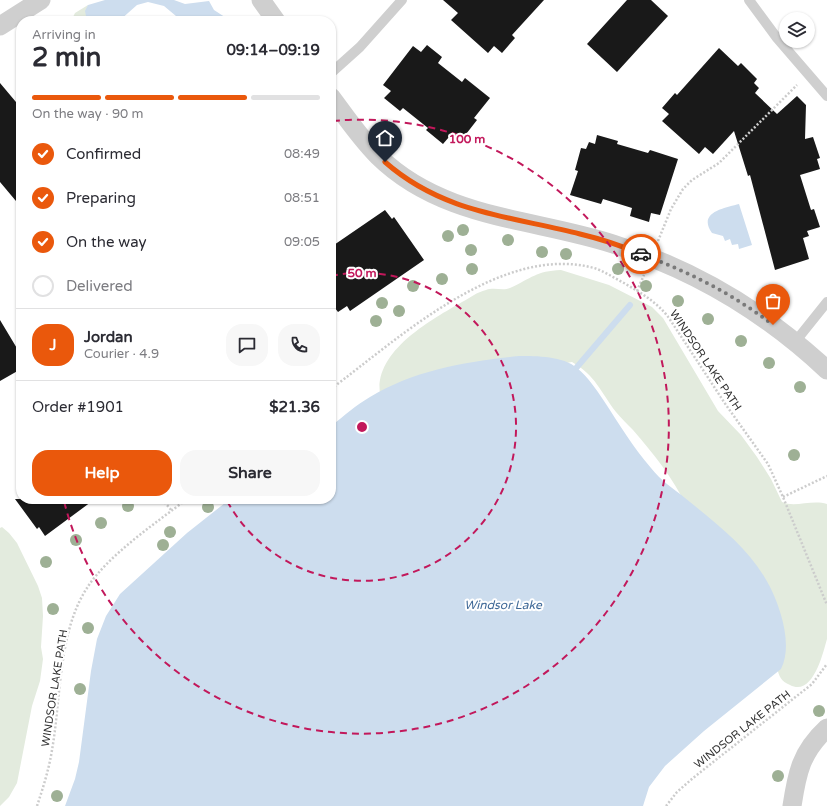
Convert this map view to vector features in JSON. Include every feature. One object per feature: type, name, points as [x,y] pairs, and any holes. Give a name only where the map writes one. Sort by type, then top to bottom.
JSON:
[{"type":"street","points":[[0,26],[14,7],[41,0]]},
{"type":"street","points":[[260,0],[272,16]]},
{"type":"street","points":[[336,103],[378,156],[408,180],[429,193],[468,208],[582,234],[651,258],[689,274],[725,293],[762,317],[795,342],[827,370]]},
{"type":"street","points":[[792,806],[797,774],[801,761],[809,748],[827,729]]},
{"type":"lane","points":[[336,69],[360,47],[402,0]]},
{"type":"lane","points":[[749,0],[808,75],[827,96]]},
{"type":"lane","points":[[795,342],[827,302]]},
{"type":"path","points":[[651,258],[671,209],[683,189],[692,180],[719,163],[808,75]]},
{"type":"path","name":"WINDSOR LAKE PATH","points":[[336,385],[462,294],[502,277],[533,268],[559,264],[588,267],[608,274],[646,296],[665,312],[726,405],[764,458],[783,497],[827,605]]},
{"type":"path","points":[[783,497],[827,476]]},
{"type":"path","points":[[166,504],[172,511]]},
{"type":"path","name":"WINDSOR LAKE PATH","points":[[37,806],[50,762],[66,650],[78,605],[97,575],[128,545],[181,504]]},
{"type":"path","name":"WINDSOR LAKE PATH","points":[[666,806],[677,792],[697,774],[809,687],[827,664]]},
{"type":"shaded area","points":[[88,5],[86,16],[74,16],[75,13]]},
{"type":"shaded area","points":[[561,270],[609,285],[652,307],[663,318],[718,411],[741,435],[757,457],[771,479],[782,502],[787,504],[815,502],[827,504],[827,639],[816,672],[805,685],[798,687],[790,685],[784,682],[781,678],[777,667],[675,485],[648,448],[616,412],[597,384],[580,367],[572,362],[380,394],[381,378],[386,364],[395,351],[407,339],[435,318],[480,292],[489,289],[507,289],[540,273]]},
{"type":"shaded area","points":[[2,527],[17,543],[38,586],[42,598],[43,616],[41,647],[43,659],[40,681],[32,706],[17,783],[9,797],[0,806],[0,528]]},
{"type":"water","points":[[105,0],[174,0],[185,4],[209,1],[214,10],[223,16],[176,16],[164,6],[148,2],[137,5],[125,16],[86,16],[85,11],[88,5]]},
{"type":"water","points":[[739,204],[752,245],[739,249],[738,244],[732,245],[730,239],[725,241],[723,236],[712,233],[708,226],[708,220],[710,216],[720,209]]},
{"type":"water","name":"Windsor Lake","points":[[519,356],[557,359],[571,364],[588,379],[644,460],[663,480],[730,536],[755,563],[765,578],[774,596],[784,628],[786,649],[784,663],[781,669],[704,731],[665,766],[649,787],[643,806],[65,806],[75,779],[79,762],[91,671],[97,639],[106,616],[120,594],[187,533],[224,504],[336,504],[336,422],[370,397],[405,380],[442,368]]},
{"type":"building","points":[[443,0],[544,0],[512,35],[515,38],[502,53],[494,46],[488,53],[451,20],[458,13]]},
{"type":"building","points":[[627,0],[651,0],[668,16],[617,72],[587,44]]},
{"type":"building","points":[[427,45],[442,57],[438,63],[462,82],[465,78],[490,98],[474,118],[477,120],[463,138],[458,135],[454,140],[449,137],[443,144],[426,130],[428,128],[403,108],[400,111],[384,98],[391,91],[383,85],[413,46],[421,52]]},
{"type":"building","points":[[719,48],[738,66],[741,63],[757,79],[754,83],[759,88],[755,93],[777,114],[797,96],[806,105],[805,139],[813,137],[820,158],[817,159],[820,169],[800,175],[811,210],[814,209],[820,227],[807,231],[809,236],[803,238],[809,259],[775,270],[750,175],[748,176],[734,131],[713,154],[705,147],[699,154],[662,121],[669,114],[662,108],[675,93],[677,95]]},
{"type":"building","points":[[0,83],[16,102],[16,201],[0,182]]},
{"type":"building","points":[[597,135],[618,141],[617,144],[648,153],[650,150],[678,159],[660,215],[651,213],[649,222],[630,216],[632,208],[603,199],[601,204],[570,195],[578,171],[575,170],[581,148],[586,149],[589,142],[595,144]]},
{"type":"building","points":[[385,210],[392,219],[394,217],[424,260],[350,311],[347,306],[338,312],[336,309],[336,244]]},
{"type":"building","points":[[0,320],[16,347],[16,372],[0,381]]},
{"type":"building","points":[[19,504],[88,504],[45,536],[39,527],[37,529]]},
{"type":"waterway","points":[[577,367],[630,305]]},
{"type":"way so far","points":[[641,254],[677,268],[714,286],[773,325]]},
{"type":"route","points":[[385,162],[408,180],[424,190],[457,205],[473,210],[582,234],[641,254]]}]
